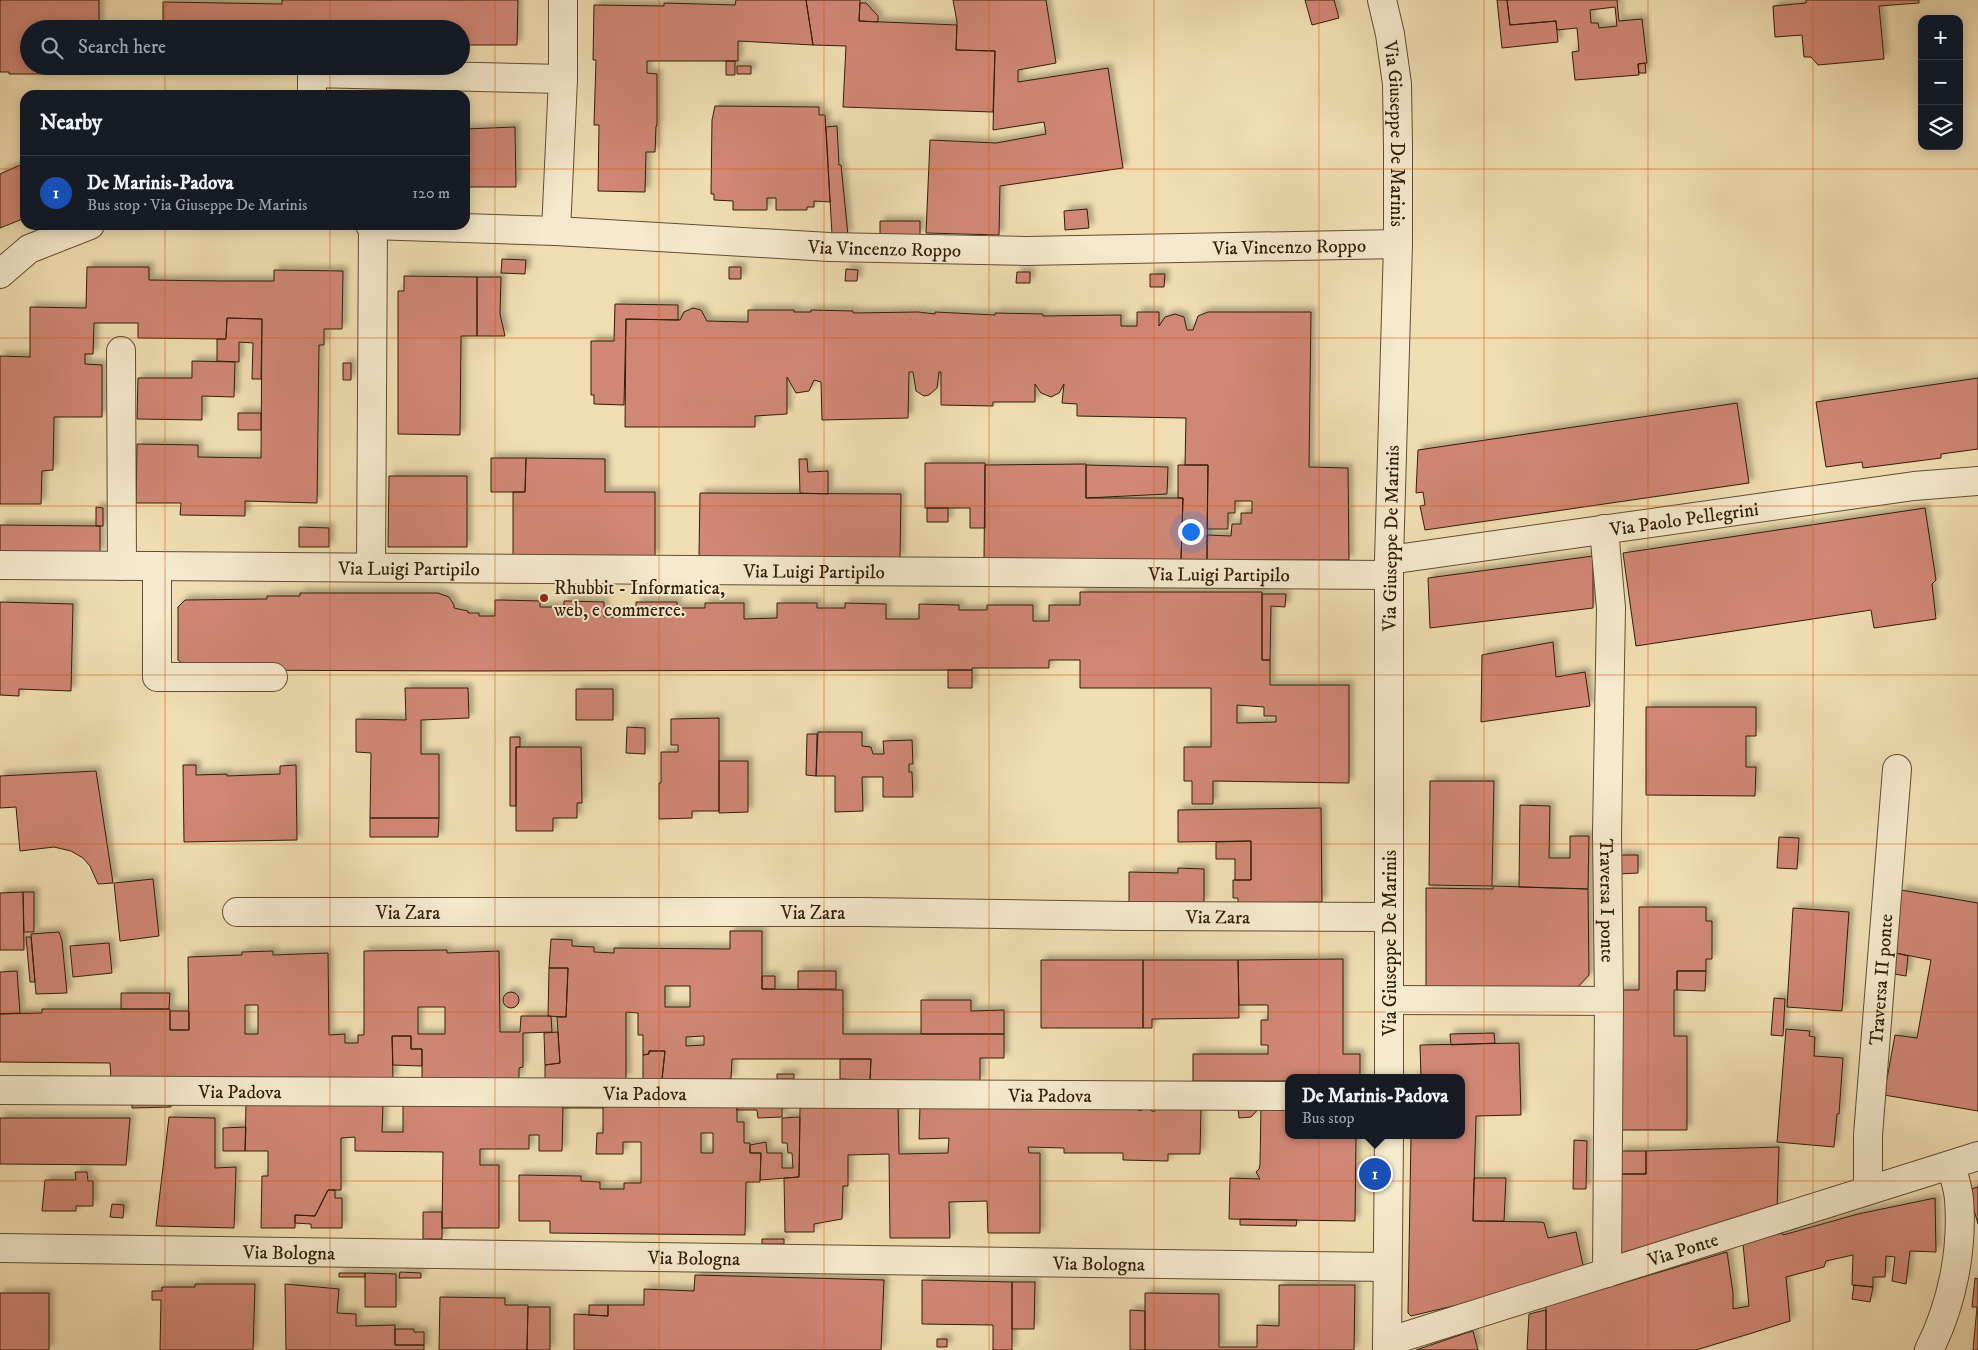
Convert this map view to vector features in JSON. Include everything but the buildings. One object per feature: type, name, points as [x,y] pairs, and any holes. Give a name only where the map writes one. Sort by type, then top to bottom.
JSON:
[{"type":"street","points":[[556,231],[563,79],[563,0]]},
{"type":"street","name":"Via Giuseppe De Marinis","points":[[1382,0],[1390,34],[1397,84],[1398,244],[1389,568],[1389,1074]]},
{"type":"street","points":[[312,75],[312,90]]},
{"type":"street","points":[[396,75],[563,79]]},
{"type":"street","name":"Via Vincenzo Roppo","points":[[470,228],[556,231],[829,247],[1026,251],[1398,244]]},
{"type":"street","points":[[0,274],[29,250],[78,230]]},
{"type":"street","points":[[371,567],[372,230]]},
{"type":"street","points":[[121,351],[122,566]]},
{"type":"street","name":"Via Paolo Pellegrini","points":[[1389,568],[1604,530],[1914,486],[1978,481]]},
{"type":"street","name":"Traversa I ponte","points":[[1604,530],[1611,608],[1607,833],[1609,1001],[1607,1273]]},
{"type":"street","name":"Via Luigi Partipilo","points":[[0,565],[1389,568]]},
{"type":"street","points":[[158,566],[158,677],[273,677]]},
{"type":"street","name":"Traversa II ponte","points":[[1868,1190],[1868,1135],[1896,769]]},
{"type":"street","name":"Via Zara","points":[[237,912],[863,912],[1388,917]]},
{"type":"street","points":[[1389,1000],[1609,1001]]},
{"type":"street","name":"Via Padova","points":[[0,1090],[1285,1096]]},
{"type":"street","points":[[1387,1346],[1389,1139]]},
{"type":"street","name":"Via Ponte","points":[[1387,1346],[1607,1273],[1978,1156]]},
{"type":"street","points":[[1929,1350],[1939,1329],[1955,1272],[1959,1244],[1959,1198],[1951,1165]]},
{"type":"street","name":"Via Bologna","points":[[0,1248],[1387,1267]]},
{"type":"place","name":"Rhubbit - Informatica, web, e commerce.","points":[[544,598]]},
{"type":"place","name":"De Marinis-Padova","points":[[1375,1174]]}]
